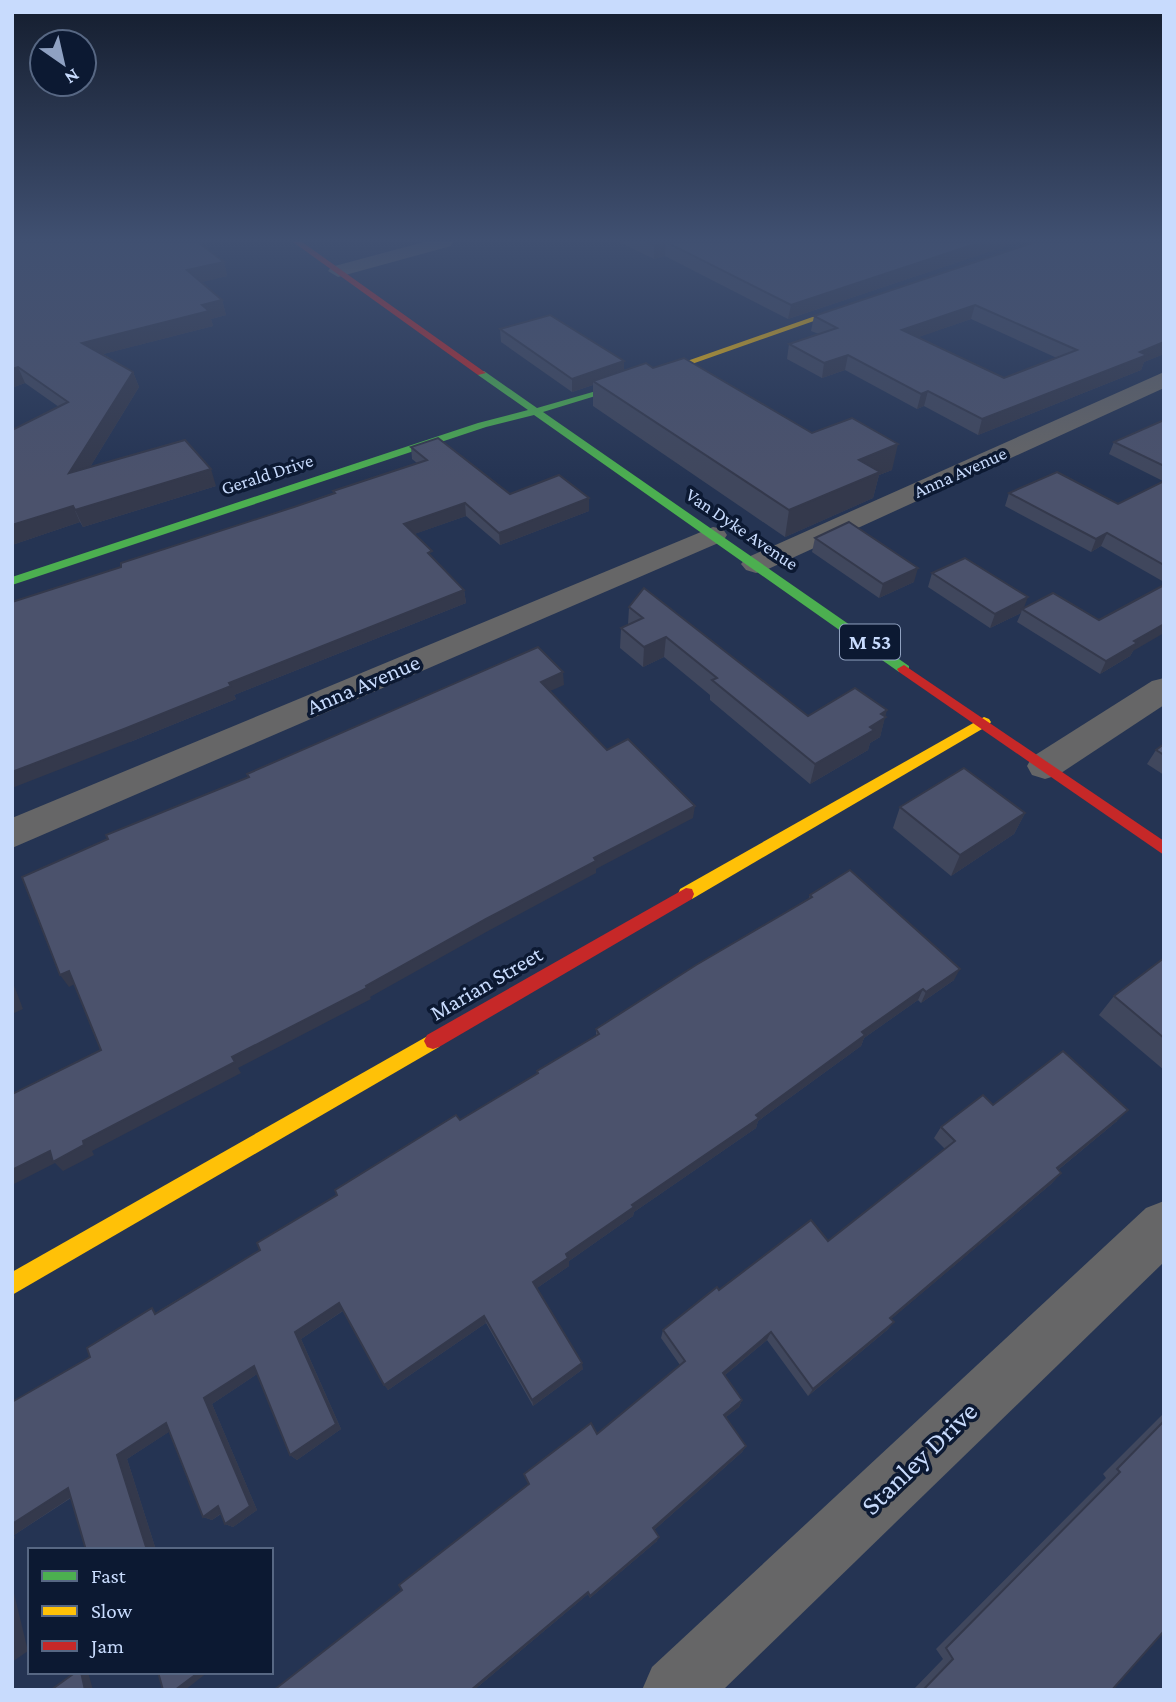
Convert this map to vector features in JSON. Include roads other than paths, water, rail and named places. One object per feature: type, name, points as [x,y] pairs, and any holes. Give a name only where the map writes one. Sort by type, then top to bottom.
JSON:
[{"type":"street","name":"Van Dyke Avenue","points":[[409,321],[1164,849]]},
{"type":"street","name":"Gerald Drive","points":[[12,580],[482,425],[537,413],[809,321]]},
{"type":"street","name":"Anna Avenue","points":[[756,564],[1164,379]]},
{"type":"street","name":"Anna Avenue","points":[[12,834],[713,535]]},
{"type":"street","points":[[1045,766],[1164,689]]},
{"type":"street","name":"Marian Street","points":[[12,1284],[984,722]]},
{"type":"street","name":"Stanley Drive","points":[[675,1690],[1164,1226]]}]
